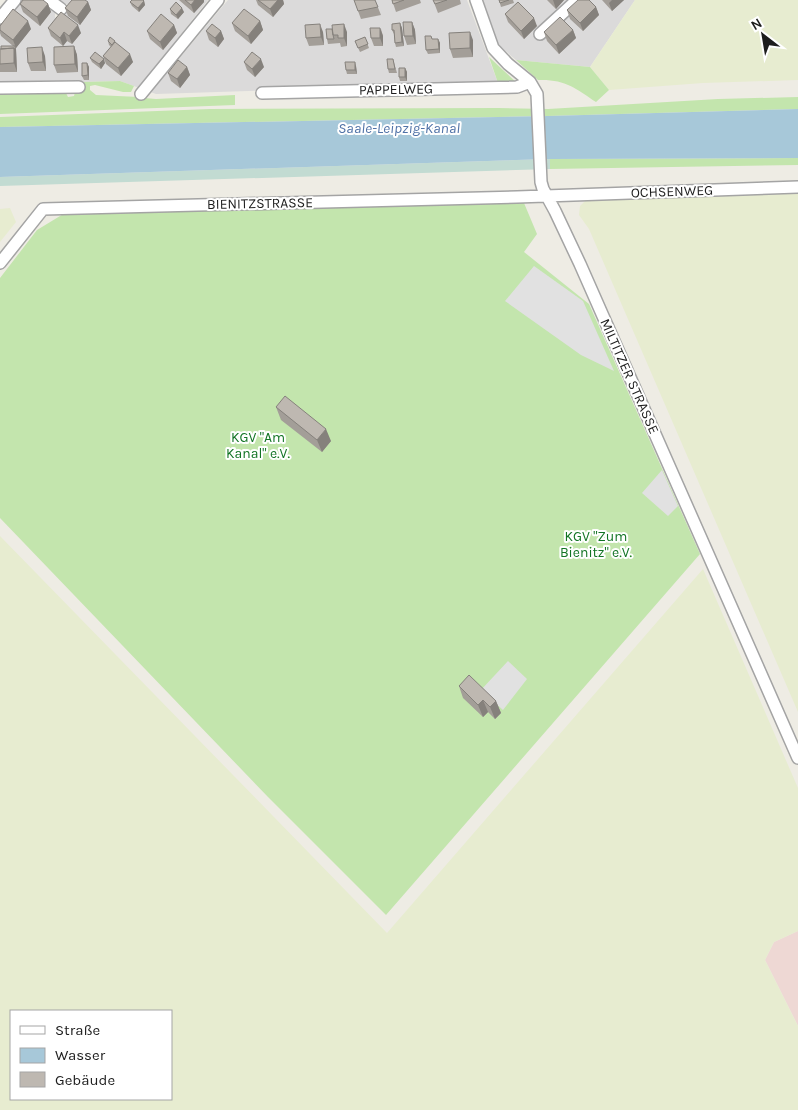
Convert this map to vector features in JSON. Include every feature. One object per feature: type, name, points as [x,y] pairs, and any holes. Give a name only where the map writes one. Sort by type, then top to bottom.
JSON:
[{"type":"street","points":[[0,18],[15,0]]},
{"type":"street","points":[[49,0],[61,10]]},
{"type":"street","points":[[141,94],[218,0]]},
{"type":"street","points":[[476,0],[493,48],[508,64],[530,82]]},
{"type":"street","points":[[540,34],[577,0]]},
{"type":"street","name":"PAPPELWEG","points":[[262,93],[517,87],[530,82]]},
{"type":"street","name":"MILTITZER STRASSE","points":[[530,82],[536,94],[537,103],[540,182],[584,272],[798,758]]},
{"type":"street","points":[[0,88],[79,86]]},
{"type":"street","name":"OCHSENWEG","points":[[546,195],[798,187]]},
{"type":"street","name":"BIENITZSTRASSE","points":[[0,263],[43,209],[546,195]]},
{"type":"shaded area","points":[[23,0],[43,0],[55,10],[55,17],[59,20],[70,6],[59,4],[54,0],[208,0],[151,72],[162,79],[228,0],[467,0],[498,83],[156,94],[120,81],[0,84],[0,28]]},
{"type":"shaded area","points":[[483,0],[635,0],[590,67],[516,60],[498,43]]},
{"type":"shaded area","points":[[550,159],[550,169],[0,186],[0,177]]},
{"type":"shaded area","points":[[534,266],[583,301],[614,371],[581,355],[505,301]]},
{"type":"shaded area","points":[[662,470],[678,506],[668,516],[642,493]]},
{"type":"shaded area","points":[[508,661],[527,679],[503,710],[481,690]]},
{"type":"shaded area","points":[[798,931],[798,1026],[765,960],[774,942]]},
{"type":"green space","points":[[635,0],[798,0],[798,80],[703,83],[609,90],[590,67]]},
{"type":"green space","points":[[489,57],[517,83],[498,83]]},
{"type":"green space","points":[[516,60],[590,67],[609,90],[596,102],[569,85],[556,81],[538,80]]},
{"type":"green space","points":[[120,81],[134,86],[131,92],[123,92],[95,85],[90,86],[90,90],[96,95],[156,99],[235,95],[235,105],[0,114],[0,91],[66,93],[68,97],[74,96],[75,92],[82,90],[82,82]]},
{"type":"green space","points":[[798,97],[798,109],[0,127],[0,117],[210,109],[548,109],[718,99]]},
{"type":"green space","points":[[798,158],[798,165],[550,169],[550,159]]},
{"type":"green space","points":[[798,193],[798,712],[589,229],[579,215],[580,206],[586,200]]},
{"type":"green space","name":"KGV \"Am Kanal\" e.V.","points":[[524,203],[537,234],[524,252],[589,304],[700,554],[386,915],[268,797],[0,518],[0,278],[37,230],[65,213]]},
{"type":"green space","points":[[10,208],[16,222],[0,242],[0,209]]},
{"type":"green space","points":[[0,536],[387,933],[703,569],[798,788],[798,931],[774,942],[765,960],[798,1026],[798,1110],[0,1110]]},
{"type":"water","name":"Saale-Leipzig-Kanal","points":[[798,109],[798,158],[550,159],[0,177],[0,127]]},
{"type":"building","points":[[23,0],[43,0],[48,4],[37,17],[20,4]]},
{"type":"building","points":[[72,0],[85,0],[88,2],[77,17],[65,8]]},
{"type":"building","points":[[132,0],[144,1],[138,8],[130,2]]},
{"type":"building","points":[[185,0],[195,0],[191,5]]},
{"type":"building","points":[[258,0],[278,0],[270,9]]},
{"type":"building","points":[[354,0],[375,0],[378,7],[358,11]]},
{"type":"building","points":[[392,0],[404,0],[393,4]]},
{"type":"building","points":[[433,0],[447,0],[435,4]]},
{"type":"building","points":[[578,0],[589,0],[596,7],[580,23],[567,10]]},
{"type":"building","points":[[176,2],[182,8],[176,15],[170,9]]},
{"type":"building","points":[[518,2],[534,18],[521,31],[505,14]]},
{"type":"building","points":[[13,9],[28,21],[13,40],[0,30],[0,26]]},
{"type":"building","points":[[244,9],[260,21],[248,36],[232,23]]},
{"type":"building","points":[[61,12],[78,25],[69,36],[64,32],[60,38],[48,28]]},
{"type":"building","points":[[161,14],[174,25],[160,42],[147,31]]},
{"type":"building","points":[[560,17],[573,30],[556,45],[544,32]]},
{"type":"building","points":[[403,22],[412,22],[413,36],[404,36]]},
{"type":"building","points":[[400,23],[402,42],[395,43],[392,24]]},
{"type":"building","points":[[212,24],[221,31],[215,38],[206,31]]},
{"type":"building","points":[[320,24],[321,37],[306,38],[305,25]]},
{"type":"building","points":[[344,24],[344,38],[338,38],[338,35],[333,35],[332,25]]},
{"type":"building","points":[[370,28],[380,28],[380,38],[371,38]]},
{"type":"building","points":[[326,29],[332,29],[334,39],[327,39]]},
{"type":"building","points":[[470,32],[470,48],[450,49],[449,33]]},
{"type":"building","points":[[425,36],[438,39],[439,49],[426,50]]},
{"type":"building","points":[[110,37],[115,41],[112,45],[108,41]]},
{"type":"building","points":[[365,37],[368,44],[358,48],[355,41]]},
{"type":"building","points":[[115,42],[130,54],[118,68],[103,56]]},
{"type":"building","points":[[1,46],[15,46],[15,52],[14,48],[1,49]]},
{"type":"building","points":[[74,46],[75,64],[54,65],[54,47]]},
{"type":"building","points":[[42,47],[43,62],[28,63],[27,48]]},
{"type":"building","points":[[14,48],[14,63],[0,64],[0,49]]},
{"type":"building","points":[[95,52],[104,59],[99,64],[90,58]]},
{"type":"building","points":[[252,52],[261,59],[252,69],[244,62]]},
{"type":"building","points":[[387,59],[393,59],[395,69],[388,69]]},
{"type":"building","points":[[178,60],[187,67],[177,79],[168,73]]},
{"type":"building","points":[[345,62],[355,62],[355,70],[346,70]]},
{"type":"building","points":[[82,63],[87,63],[88,75],[82,76]]},
{"type":"building","points":[[399,68],[405,68],[405,77],[399,77]]},
{"type":"building","points":[[285,396],[326,429],[317,440],[276,407]]},
{"type":"building","points":[[469,675],[496,701],[490,707],[483,700],[478,705],[459,686]]},
{"type":"park label","name":"KGV \"Zum Bienitz\" e.V.","points":[[596,544]]}]
